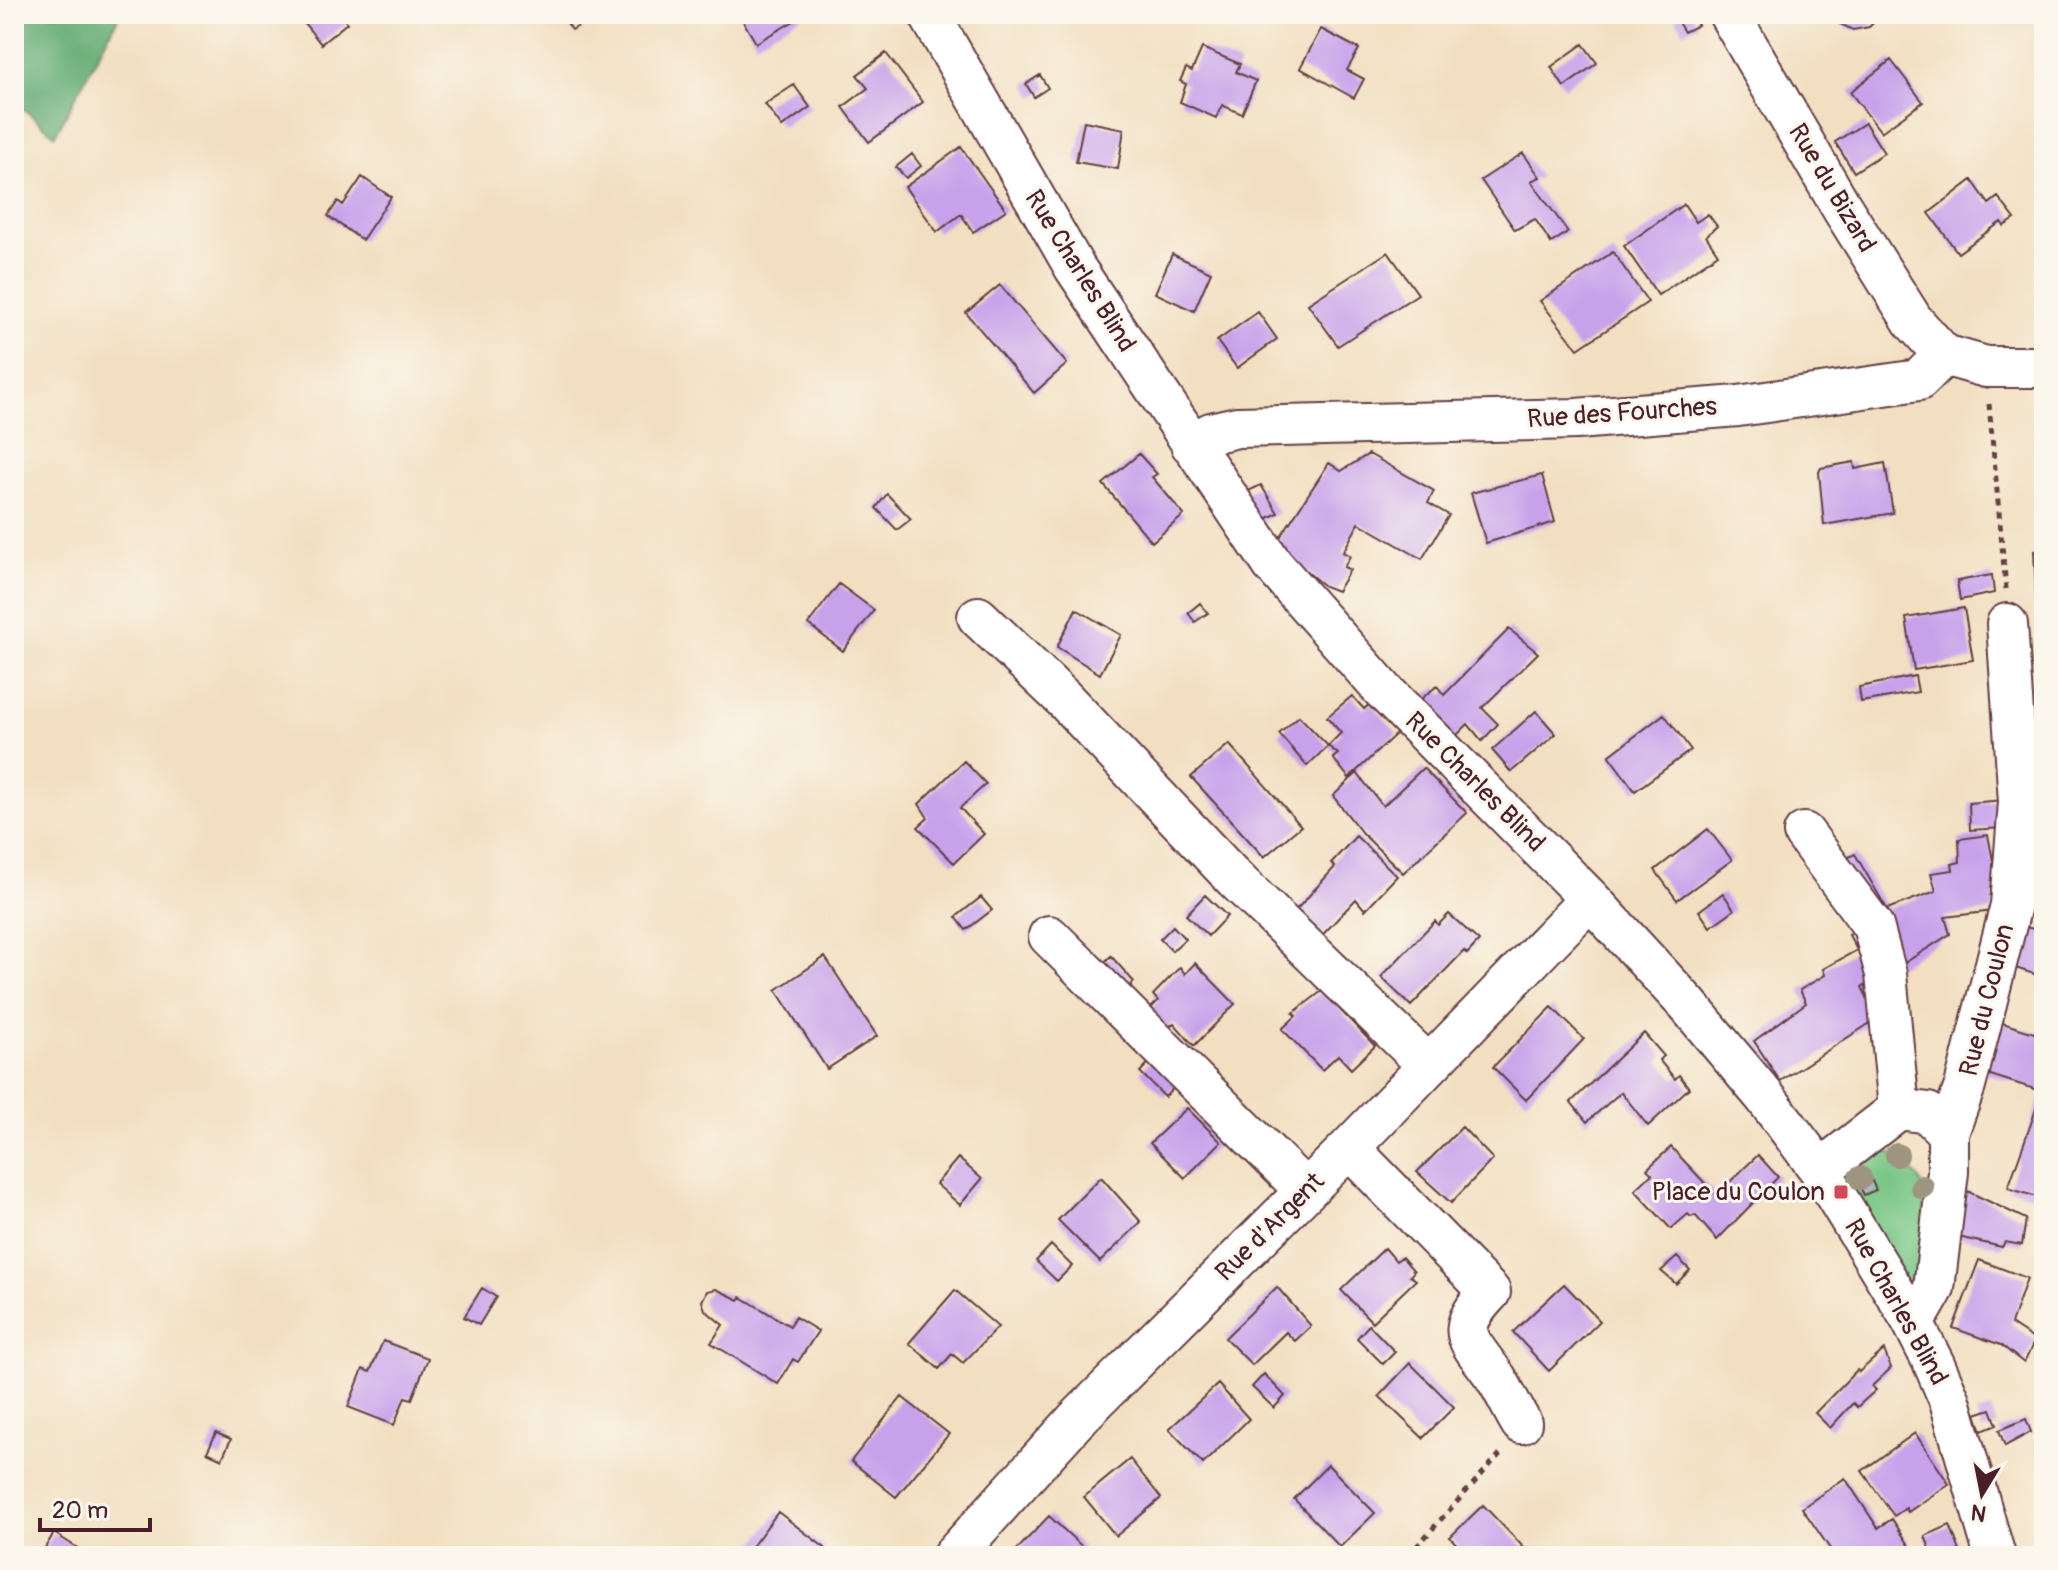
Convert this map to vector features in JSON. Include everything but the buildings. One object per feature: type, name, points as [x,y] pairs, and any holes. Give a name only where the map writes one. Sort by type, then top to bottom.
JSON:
[{"type":"street","name":"Rue Charles Blind","points":[[929,14],[1075,268],[1242,522],[1307,604],[1383,690],[1590,899],[1687,1004],[1765,1097],[1820,1170],[1911,1319],[1950,1401],[1995,1556]]},
{"type":"street","name":"Rue du Bizard","points":[[1729,14],[1842,208],[1913,321],[1944,355]]},
{"type":"street","name":"Rue des Fourches","points":[[1191,444],[1211,433],[1237,427],[1576,419],[1738,406],[1919,380],[1944,355]]},
{"type":"street","points":[[1944,355],[1986,367],[2044,367]]},
{"type":"street","points":[[978,617],[1064,699],[1235,879],[1428,1065]]},
{"type":"street","name":"Rue du Coulon","points":[[1948,1133],[1965,1086],[2011,905],[2019,802],[2007,624]]},
{"type":"street","points":[[1804,833],[1873,926],[1886,974],[1899,1109]]},
{"type":"street","name":"Rue d'Argent","points":[[953,1556],[1076,1420],[1349,1148],[1590,899]]},
{"type":"street","points":[[1049,936],[1306,1191]]},
{"type":"street","points":[[1820,1170],[1899,1109],[1928,1113],[1948,1133],[1948,1172],[1934,1288],[1922,1309],[1911,1319]]},
{"type":"street","points":[[1349,1148],[1490,1292],[1471,1312],[1466,1331],[1477,1356],[1495,1377],[1521,1423]]},
{"type":"path","points":[[1987,391],[2005,555],[2007,624]]},
{"type":"path","points":[[1408,1556],[1500,1454],[1521,1423]]},
{"type":"green space","points":[[14,14],[120,14],[55,135],[14,101]]},
{"type":"green space","points":[[1882,1150],[1903,1158],[1926,1190],[1919,1272],[1904,1284],[1840,1173],[1865,1156]]},
{"type":"place","name":"Place du Coulon","points":[[1841,1192]]}]
